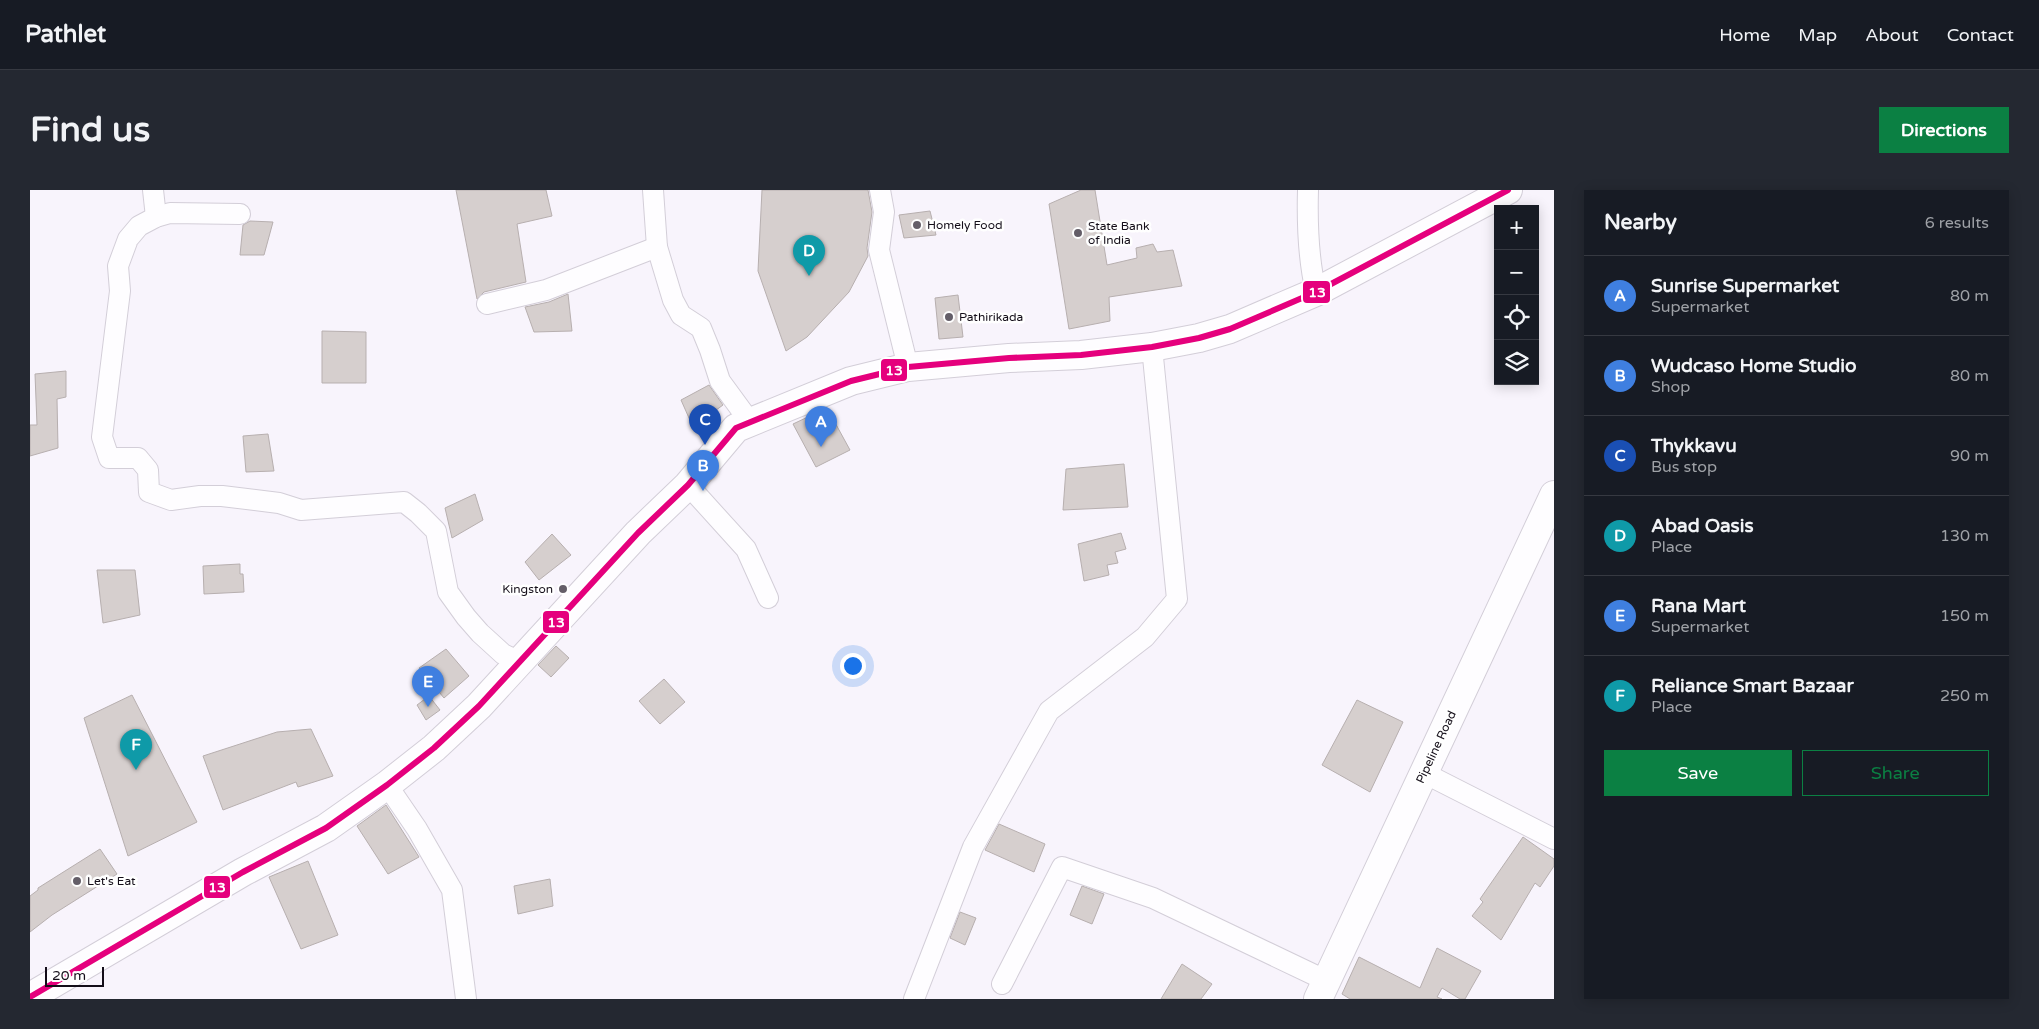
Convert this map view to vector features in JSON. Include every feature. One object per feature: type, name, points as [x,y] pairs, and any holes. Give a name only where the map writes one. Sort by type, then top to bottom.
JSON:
[{"type":"main road","points":[[37,996],[226,882],[326,828],[387,785],[434,748],[479,706],[638,533],[688,485],[736,428],[851,381],[908,367],[1009,358],[1081,355],[1152,347],[1199,338],[1230,329],[1316,292],[1508,190]]},
{"type":"main road","name":"Pipeline Road","points":[[1322,990],[1554,495]]},
{"type":"street","points":[[153,190],[156,217]]},
{"type":"street","points":[[653,190],[657,247],[673,300],[681,315],[700,328],[710,350],[720,381],[750,422]]},
{"type":"street","points":[[880,190],[884,212],[879,250],[908,367]]},
{"type":"street","points":[[1308,190],[1307,241],[1310,269],[1316,292]]},
{"type":"street","points":[[240,214],[170,214],[156,217],[139,226],[128,239],[118,266],[120,291],[102,437],[109,458],[138,458],[148,470],[150,492],[171,500],[200,496],[222,496],[279,503],[301,510],[404,502],[436,531],[448,592],[466,617],[480,634],[503,654],[520,662]]},
{"type":"street","points":[[487,304],[546,290],[657,247]]},
{"type":"street","points":[[914,999],[973,847],[1049,711],[1145,637],[1177,599],[1152,347]]},
{"type":"street","points":[[688,485],[746,549],[768,598]]},
{"type":"street","points":[[1424,773],[1554,839]]},
{"type":"street","points":[[387,785],[417,828],[452,890],[466,999]]},
{"type":"street","points":[[1002,984],[1062,867],[1153,898],[1322,990]]},
{"type":"building","points":[[456,190],[546,190],[552,216],[517,224],[526,282],[484,292],[477,299]]},
{"type":"building","points":[[762,190],[868,190],[872,212],[867,248],[868,256],[849,292],[807,337],[786,351],[758,271]]},
{"type":"building","name":"State Bank of India","points":[[1081,190],[1095,190],[1107,265],[1137,258],[1136,248],[1153,244],[1157,252],[1173,250],[1182,286],[1109,297],[1110,321],[1069,329],[1049,204]]},
{"type":"building","name":"Homely Food","points":[[930,211],[936,235],[904,238],[899,215]]},
{"type":"building","points":[[250,221],[273,222],[264,255],[240,255],[243,225]]},
{"type":"building","points":[[568,294],[572,331],[534,332],[525,307],[549,302]]},
{"type":"building","name":"Pathirikada","points":[[958,295],[963,337],[939,339],[935,298]]},
{"type":"building","points":[[322,331],[366,332],[366,383],[322,383]]},
{"type":"building","points":[[66,371],[66,397],[57,399],[58,448],[30,456],[30,425],[37,425],[35,374]]},
{"type":"building","points":[[709,385],[723,405],[693,427],[681,400]]},
{"type":"building","points":[[827,408],[850,450],[816,467],[793,424]]},
{"type":"building","points":[[268,434],[274,471],[246,472],[243,436]]},
{"type":"building","points":[[1124,464],[1128,507],[1063,510],[1066,469]]},
{"type":"building","points":[[475,494],[483,520],[452,538],[445,508]]},
{"type":"building","points":[[1121,533],[1126,549],[1115,552],[1118,563],[1107,565],[1109,575],[1084,581],[1078,544]]},
{"type":"building","points":[[552,534],[571,555],[539,580],[525,562]]},
{"type":"building","points":[[240,564],[240,574],[243,574],[244,592],[204,594],[203,566]]},
{"type":"building","points":[[97,570],[135,570],[140,615],[103,623]]},
{"type":"building","points":[[556,646],[569,658],[551,677],[538,665]]},
{"type":"building","points":[[446,649],[469,676],[444,698],[419,668]]},
{"type":"building","points":[[664,679],[685,702],[660,724],[639,701]]},
{"type":"building","points":[[132,695],[197,822],[128,856],[84,718]]},
{"type":"building","points":[[429,696],[440,710],[426,720],[417,705]]},
{"type":"building","points":[[1357,700],[1403,722],[1370,792],[1322,765]]},
{"type":"building","points":[[311,729],[333,776],[298,787],[296,782],[223,810],[203,756],[277,732]]},
{"type":"building","points":[[386,805],[419,857],[388,874],[357,826]]},
{"type":"building","points":[[999,824],[1045,844],[1034,872],[985,850]]},
{"type":"building","points":[[1523,837],[1554,859],[1554,866],[1540,887],[1535,883],[1501,940],[1472,916],[1483,902],[1480,899]]},
{"type":"building","name":"Let's Eat","points":[[100,849],[117,874],[52,915],[30,932],[30,896],[38,888]]},
{"type":"building","points":[[308,861],[338,935],[301,949],[269,877]]},
{"type":"building","points":[[550,879],[553,906],[518,914],[514,886]]},
{"type":"building","points":[[1082,886],[1104,894],[1092,924],[1070,915]]},
{"type":"building","points":[[960,912],[976,918],[965,945],[950,938]]},
{"type":"building","points":[[1437,948],[1481,971],[1465,999],[1460,999],[1442,988],[1437,997],[1442,999],[1350,999],[1342,994],[1359,957],[1420,988]]},
{"type":"building","points":[[1182,964],[1212,984],[1201,999],[1161,999]]},
{"type":"transit line","name":"13","points":[[30,997],[243,872],[326,828],[387,785],[434,748],[479,706],[638,533],[688,485],[736,428],[851,381],[908,367],[1009,358],[1081,355],[1152,347],[1199,338],[1230,329],[1316,292],[1508,190]]},
{"type":"place","name":"Homely Food","points":[[917,225]]},
{"type":"place","name":"State Bank of India","points":[[1078,233]]},
{"type":"place","name":"Abad Oasis","points":[[809,276]]},
{"type":"place","name":"Pathirikada","points":[[949,317]]},
{"type":"place","name":"Thykkavu","points":[[705,445]]},
{"type":"place","name":"Sunrise Supermarket","points":[[821,447]]},
{"type":"place","name":"Wudcaso Home Studio","points":[[703,491]]},
{"type":"place","name":"Kingston","points":[[563,589]]},
{"type":"place","name":"Rana Mart","points":[[428,707]]},
{"type":"place","name":"Reliance Smart Bazaar","points":[[136,770]]},
{"type":"place","name":"Let's Eat","points":[[77,881]]}]
